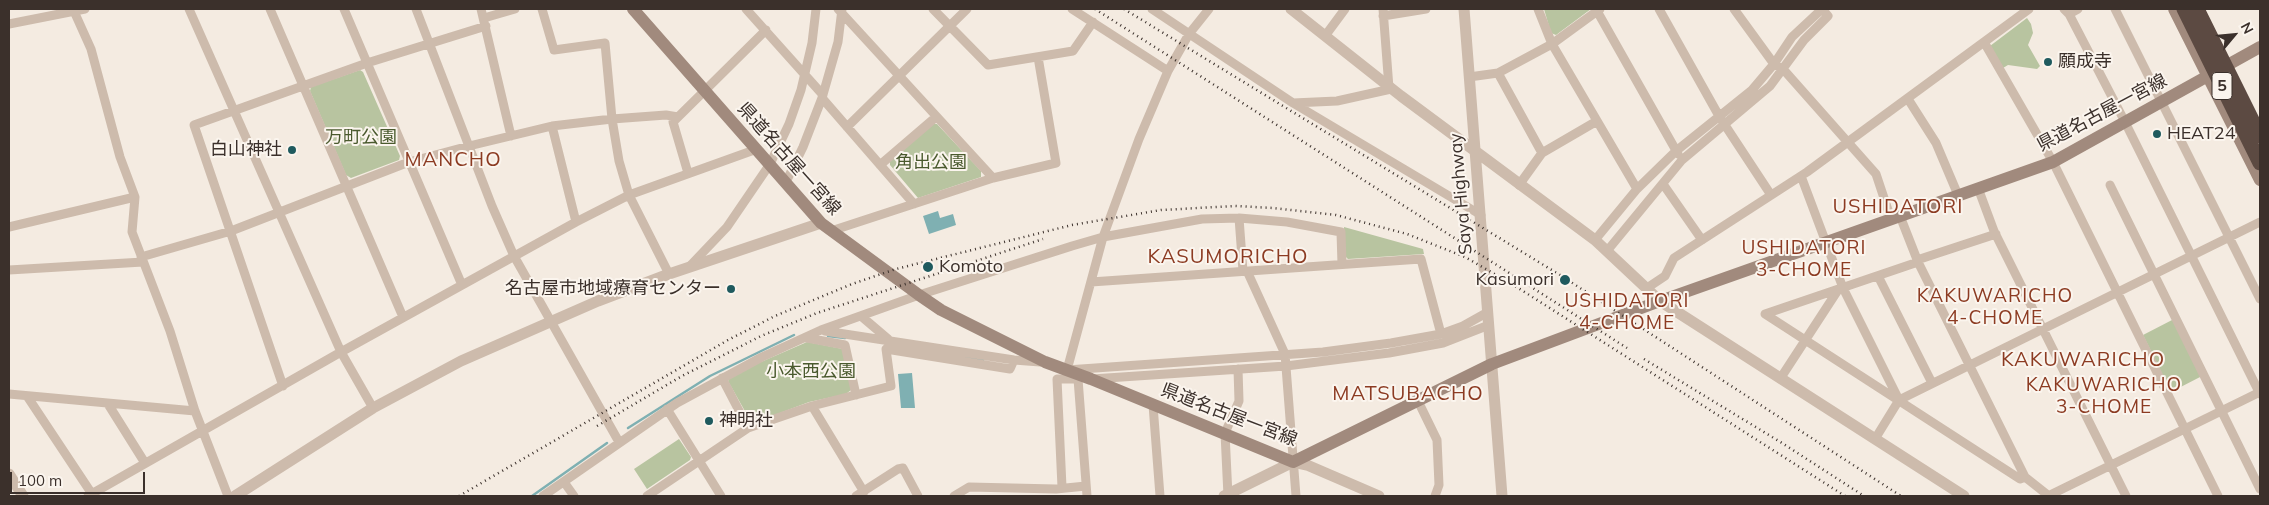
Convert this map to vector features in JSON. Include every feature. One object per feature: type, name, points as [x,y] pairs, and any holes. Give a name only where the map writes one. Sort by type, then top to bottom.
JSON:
[{"type":"highway","name":"5","points":[[2184,9],[2260,163]]},
{"type":"highway","name":"5","points":[[2197,9],[2260,136]]},
{"type":"main road","name":"県道名古屋一宮線","points":[[633,9],[826,227],[919,295],[941,310],[1045,362],[1293,462],[1492,364],[1660,301],[2053,162],[2260,47]]},
{"type":"main road","points":[[2174,9],[2260,180]]},
{"type":"main road","points":[[2205,9],[2260,121]]},
{"type":"street","points":[[9,24],[85,9]]},
{"type":"street","points":[[189,9],[340,352],[373,408]]},
{"type":"street","points":[[270,9],[403,317]]},
{"type":"street","points":[[344,9],[462,285]]},
{"type":"street","points":[[416,9],[514,256],[619,442]]},
{"type":"street","points":[[481,9],[511,136]]},
{"type":"street","points":[[283,386],[194,125],[303,85],[429,44],[515,9]]},
{"type":"street","points":[[542,9],[554,50],[605,42],[612,118],[619,161],[629,194],[669,274]]},
{"type":"street","points":[[746,9],[805,74],[847,127],[914,204]]},
{"type":"street","points":[[688,268],[727,227],[770,164],[789,124],[805,74],[812,43],[816,9]]},
{"type":"street","points":[[933,9],[988,65],[1073,51],[1093,22]]},
{"type":"street","points":[[847,127],[968,9]]},
{"type":"street","points":[[1072,9],[1168,71]]},
{"type":"street","points":[[1152,9],[1293,103],[1481,215]]},
{"type":"street","points":[[1087,496],[1079,376],[1091,282],[1103,237],[1139,139],[1168,71],[1190,34],[1209,9]]},
{"type":"street","points":[[1291,9],[1390,89],[1595,240],[1660,301],[1964,496]]},
{"type":"street","points":[[1325,36],[1345,9]]},
{"type":"street","points":[[1390,89],[1383,12],[1426,9]]},
{"type":"street","name":"Saya Highway","points":[[1464,9],[1502,496]]},
{"type":"street","points":[[1538,9],[1552,44],[1637,189]]},
{"type":"street","points":[[1660,9],[1719,116],[1771,195]]},
{"type":"street","points":[[1734,9],[1774,64],[1783,69],[1876,174],[2025,478],[2049,496],[2260,393],[2125,122],[2066,11],[2078,9]]},
{"type":"street","points":[[1647,288],[1665,276],[1674,258],[1801,176],[2029,9]]},
{"type":"street","points":[[2115,9],[2260,299]]},
{"type":"street","points":[[74,10],[91,50],[120,157],[135,197],[132,232],[170,331],[202,431],[228,496]]},
{"type":"street","points":[[840,10],[993,178]]},
{"type":"street","points":[[786,182],[803,147],[823,97],[838,42],[840,10]]},
{"type":"street","points":[[1469,77],[1498,73],[1552,44],[1598,10],[1682,160]]},
{"type":"street","points":[[1595,240],[1637,189],[1676,151],[1752,90],[1774,64],[1792,37],[1818,10],[1828,16],[1804,40],[1770,86],[1670,172],[1663,184],[1608,251]]},
{"type":"street","points":[[688,173],[674,122],[766,30]]},
{"type":"street","points":[[1984,42],[2053,162],[2218,496]]},
{"type":"street","points":[[235,496],[373,408],[461,360],[551,320],[688,268],[826,227],[914,204],[993,178],[1056,164],[1038,57]]},
{"type":"street","points":[[1498,73],[1542,153]]},
{"type":"street","points":[[1293,103],[1337,101],[1390,89]]},
{"type":"street","points":[[1908,99],[1936,143],[1958,195]]},
{"type":"street","points":[[9,270],[142,259],[231,231],[409,162],[552,126],[612,118],[666,115],[678,117]]},
{"type":"street","points":[[880,165],[936,117]]},
{"type":"street","points":[[1519,185],[1542,153],[1597,121]]},
{"type":"street","points":[[552,126],[576,222]]},
{"type":"street","points":[[27,396],[90,495],[340,352],[629,194],[757,149]]},
{"type":"street","points":[[1801,176],[1826,242],[1840,289],[1900,400]]},
{"type":"street","points":[[1663,184],[1702,240]]},
{"type":"street","points":[[2110,186],[2260,489]]},
{"type":"street","points":[[1978,188],[1996,234],[2126,496]]},
{"type":"street","points":[[9,227],[135,197]]},
{"type":"street","points":[[1239,218],[1245,271],[1285,354],[1296,496]]},
{"type":"street","points":[[543,496],[667,410],[762,357],[821,330],[919,295],[1103,237],[1202,219],[1239,218],[1287,222],[1341,232],[1342,264]]},
{"type":"street","points":[[1875,439],[1900,400],[2260,222]]},
{"type":"street","points":[[1996,234],[1765,314],[2020,479],[2025,478]]},
{"type":"street","points":[[1091,282],[1421,260],[1440,334]]},
{"type":"street","points":[[1878,276],[1932,383]]},
{"type":"street","points":[[1780,379],[1840,289]]},
{"type":"street","points":[[1062,487],[1057,379],[1391,343],[1440,334],[1463,326],[1488,312]]},
{"type":"street","points":[[861,316],[888,339]]},
{"type":"street","points":[[1079,376],[1286,366],[1425,348],[1466,336],[1489,325]]},
{"type":"street","points":[[821,330],[1014,360],[1045,362]]},
{"type":"street","points":[[807,338],[845,346],[856,395]]},
{"type":"street","points":[[647,496],[748,428],[812,406],[891,386],[886,349],[1010,369],[1014,360]]},
{"type":"street","points":[[1238,369],[1239,401],[1225,433],[1227,496],[1293,462],[1307,465],[1379,496]]},
{"type":"street","points":[[722,378],[748,428]]},
{"type":"street","points":[[9,394],[195,411]]},
{"type":"street","points":[[1418,401],[1437,440],[1439,485],[1435,496]]},
{"type":"street","points":[[108,404],[145,464]]},
{"type":"street","points":[[1154,405],[1160,496]]},
{"type":"street","points":[[812,406],[860,494],[898,469],[903,468],[918,496]]},
{"type":"street","points":[[667,410],[721,496]]},
{"type":"street","points":[[9,474],[23,496]]},
{"type":"street","points":[[564,482],[574,496]]},
{"type":"street","points":[[954,496],[969,487],[1023,487],[1031,493],[1062,487],[1086,486]]},
{"type":"green space","points":[[1544,9],[1591,9],[1556,35],[1551,33]]},
{"type":"green space","points":[[2027,18],[2033,33],[2028,45],[2040,66],[2037,69],[2008,65],[2003,68],[1990,46]]},
{"type":"green space","name":"万町公園","points":[[360,70],[363,72],[400,156],[399,160],[351,178],[346,175],[310,91],[311,87]]},
{"type":"green space","name":"角出公園","points":[[932,124],[937,124],[981,171],[981,177],[918,198],[890,165],[890,161]]},
{"type":"green space","points":[[1344,227],[1423,249],[1424,254],[1348,259],[1345,256]]},
{"type":"green space","points":[[2174,319],[2202,376],[2171,392],[2143,335]]},
{"type":"green space","name":"小本西公園","points":[[807,342],[843,349],[851,390],[846,394],[809,402],[756,422],[751,422],[728,381],[731,375]]},
{"type":"green space","points":[[679,439],[691,457],[690,460],[647,489],[634,469]]},
{"type":"water","points":[[938,211],[940,218],[953,214],[956,225],[929,234],[923,216]]},
{"type":"water","points":[[912,373],[915,408],[901,408],[898,374]]},
{"type":"waterway","points":[[628,428],[710,376],[794,335]]},
{"type":"waterway","points":[[828,336],[845,338]]},
{"type":"waterway","points":[[952,355],[983,360]]},
{"type":"waterway","points":[[532,496],[607,443]]},
{"type":"railway","points":[[1095,9],[1627,348]]},
{"type":"railway","points":[[1124,9],[1560,275],[1901,496]]},
{"type":"railway","points":[[459,496],[728,340],[775,316],[852,284],[896,269],[1072,225],[1161,210],[1235,206],[1336,215],[1407,234],[1465,257],[1512,284],[1845,496]]},
{"type":"railway","points":[[597,426],[682,376],[761,336],[817,313],[1043,239]]},
{"type":"railway","points":[[1644,359],[1782,443],[1864,496]]},
{"type":"place","name":"願成寺","points":[[2048,62]]},
{"type":"place","name":"HEAT24","points":[[2157,134]]},
{"type":"place","name":"白山神社","points":[[292,150]]},
{"type":"place","name":"Komoto","points":[[928,267]]},
{"type":"place","name":"Kasumori","points":[[1565,280]]},
{"type":"place","name":"名古屋市地域療育センター","points":[[731,289]]},
{"type":"place","name":"神明社","points":[[709,421]]},
{"type":"district","name":"MANCHO","points":[[453,160]]},
{"type":"district","name":"USHIDATORI","points":[[1898,207]]},
{"type":"district","name":"KASUMORICHO","points":[[1228,257]]},
{"type":"district","name":"USHIDATORI 3-CHOME","points":[[1804,259]]},
{"type":"district","name":"KAKUWARICHO 4-CHOME","points":[[1995,307]]},
{"type":"district","name":"USHIDATORI 4-CHOME","points":[[1627,312]]},
{"type":"district","name":"KAKUWARICHO","points":[[2083,360]]},
{"type":"district","name":"MATSUBACHO","points":[[1408,394]]},
{"type":"district","name":"KAKUWARICHO 3-CHOME","points":[[2104,396]]}]
